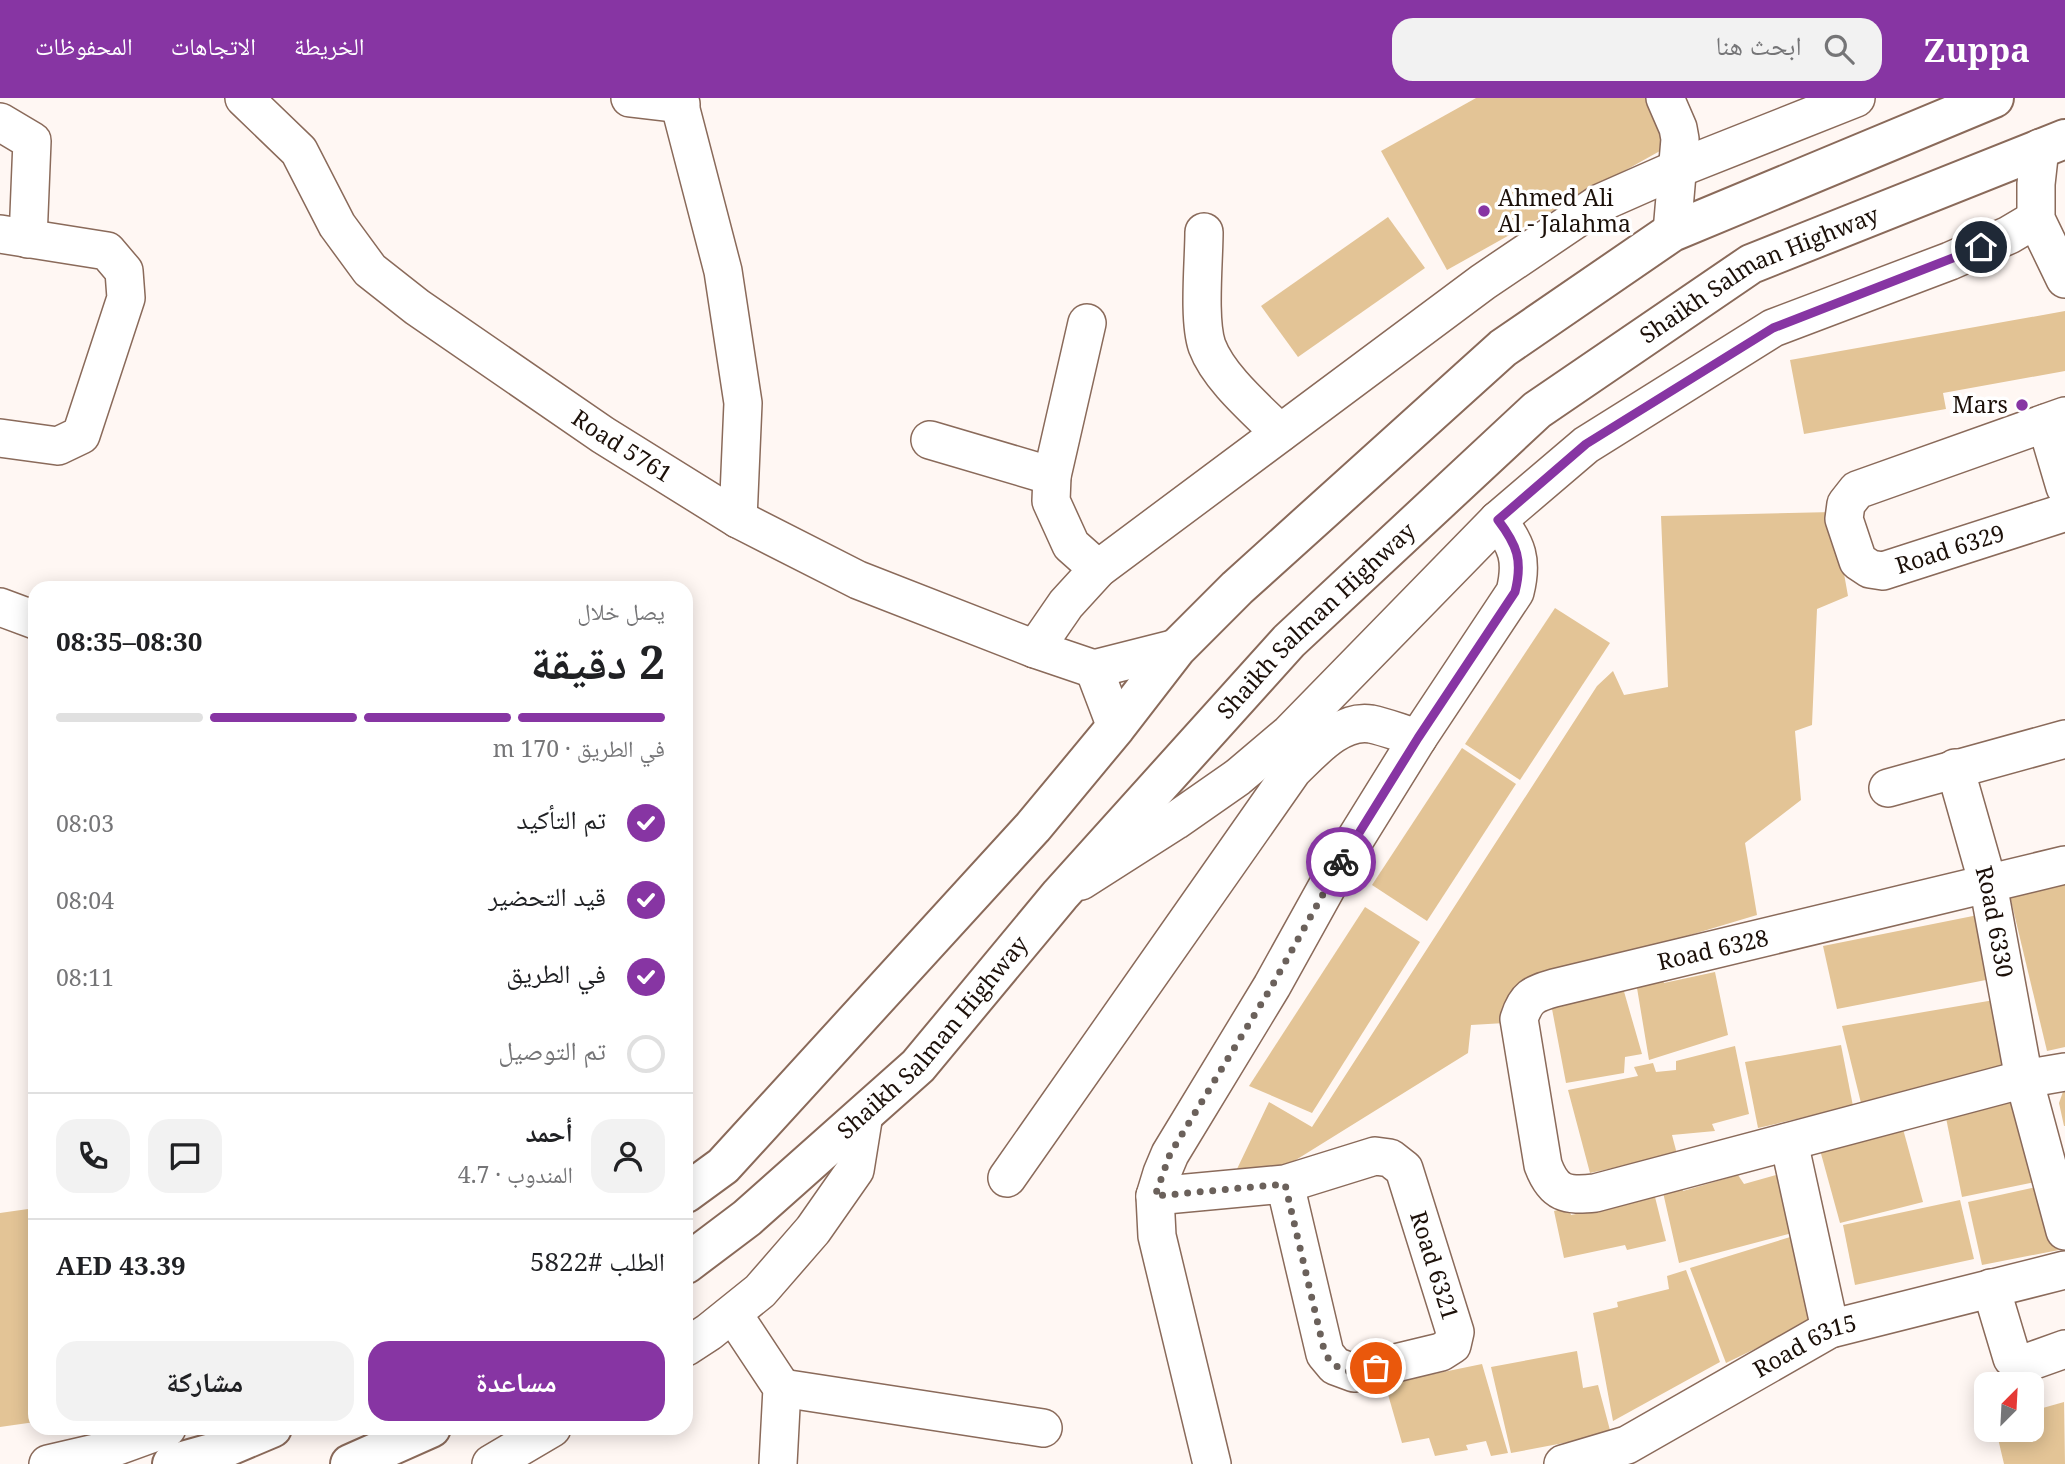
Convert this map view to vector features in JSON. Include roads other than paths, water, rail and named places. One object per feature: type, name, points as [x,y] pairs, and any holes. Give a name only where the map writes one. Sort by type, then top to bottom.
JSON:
[{"type":"main road","points":[[693,1188],[723,1166],[1033,827],[1177,648],[1237,588],[1503,348],[1672,232],[1994,98]]},
{"type":"main road","name":"Shaikh Salman Highway","points":[[693,1259],[747,1218],[918,1066],[1060,895],[1289,642],[1537,410],[1751,264],[2053,144]]},
{"type":"main road","points":[[172,1464],[215,1452],[255,1435]]},
{"type":"main road","points":[[349,1464],[421,1435]]},
{"type":"street","name":"Road 5761","points":[[244,98],[299,150],[337,225],[370,270],[417,307],[603,435],[738,519],[858,580],[1035,649],[1094,669]]},
{"type":"street","points":[[630,98],[680,101],[723,271],[743,403],[738,519]]},
{"type":"street","points":[[1665,98],[1681,139],[1672,232]]},
{"type":"street","points":[[1035,649],[1066,604],[1098,569],[1483,282],[1600,203],[1677,169],[1856,98]]},
{"type":"street","points":[[0,122],[32,141],[14,237],[107,251],[124,271],[125,298],[81,435],[58,446],[0,438]]},
{"type":"street","points":[[2053,144],[2036,184],[2036,219],[2065,279]]},
{"type":"street","points":[[1060,895],[1227,784],[1290,733],[1498,520],[1586,444],[1773,328],[1950,261],[2009,235],[2036,219]]},
{"type":"street","points":[[1204,232],[1203,307],[1207,346],[1229,383],[1280,433]]},
{"type":"street","points":[[1087,323],[1052,476],[1051,500],[1072,545],[1098,569]]},
{"type":"street","name":"Road 6329","points":[[2065,487],[2056,420],[1857,490],[1846,505],[1844,519],[1858,561],[1870,569],[1883,571],[2060,514],[2065,509]]},
{"type":"street","points":[[930,440],[1052,476]]},
{"type":"street","points":[[1212,1464],[1157,1236],[1155,1196],[1170,1154],[1272,986],[1338,867],[1418,738],[1515,592],[1520,571],[1516,550],[1498,520]]},
{"type":"street","points":[[0,607],[28,617]]},
{"type":"street","points":[[1116,727],[1094,669],[1177,648]]},
{"type":"street","points":[[1007,1178],[1293,770],[1343,728],[1368,723],[1418,738]]},
{"type":"street","points":[[1888,788],[2065,740]]},
{"type":"street","name":"Road 6330","points":[[1955,768],[1988,884],[2024,1079],[2065,1231]]},
{"type":"street","name":"Road 6328","points":[[1789,1142],[1595,1193],[1575,1195],[1560,1191],[1549,1180],[1543,1165],[1519,1019],[1524,1004],[1535,994],[2065,865]]},
{"type":"street","points":[[1830,1329],[1789,1142],[2024,1079],[2065,1072]]},
{"type":"street","points":[[693,1342],[760,1291],[813,1230],[855,1170],[864,1114]]},
{"type":"street","name":"Road 6321","points":[[1155,1196],[1285,1184],[1375,1156],[1390,1158],[1404,1169],[1455,1332],[1452,1345],[1441,1352],[1354,1373],[1335,1366],[1325,1354],[1285,1184]]},
{"type":"street","name":"Road 6315","points":[[1563,1464],[1628,1445],[1830,1329],[2065,1270]]},
{"type":"street","points":[[1991,1288],[2012,1358],[2023,1364],[2065,1349]]},
{"type":"street","points":[[733,1314],[782,1388],[778,1464]]},
{"type":"street","points":[[782,1388],[1043,1428]]},
{"type":"street","points":[[48,1464],[102,1440],[129,1435]]},
{"type":"street","points":[[491,1464],[540,1435]]},
{"type":"place","name":"Ahmed Ali Al - Jalahma","points":[[1484,211]]},
{"type":"place","name":"Mars","points":[[2022,405]]}]
